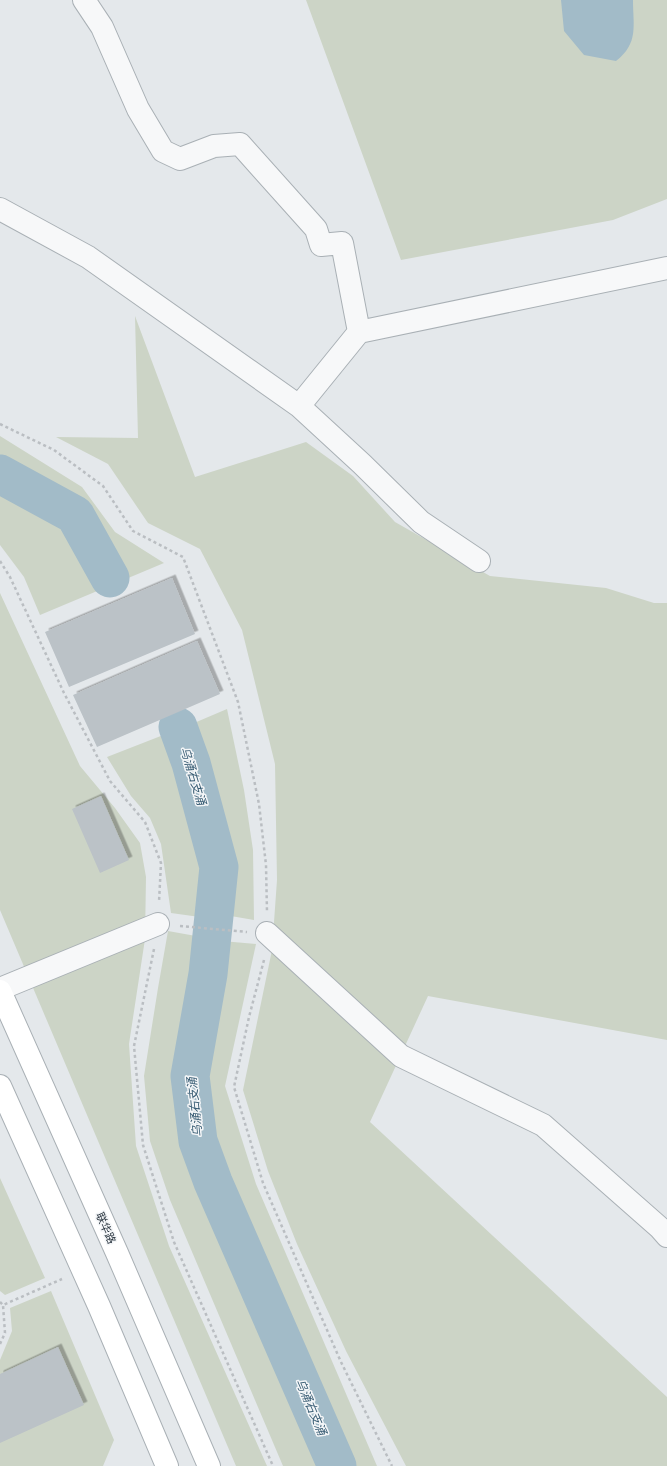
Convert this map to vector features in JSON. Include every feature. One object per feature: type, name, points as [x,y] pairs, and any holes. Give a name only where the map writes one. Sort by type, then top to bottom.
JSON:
[{"type":"street","points":[[84,0],[102,27],[138,109],[163,151],[180,159],[214,146],[240,144],[316,229],[321,245],[342,243],[359,332]]},
{"type":"street","points":[[0,209],[88,257],[299,406],[362,464],[421,522],[479,561]]},
{"type":"street","points":[[299,406],[359,332],[667,268]]},
{"type":"street","points":[[0,990],[166,925]]},
{"type":"street","points":[[259,933],[401,1056],[543,1125],[660,1228],[667,1236]]},
{"type":"street","name":"联华路","points":[[0,990],[117,1253],[209,1466]]},
{"type":"street","points":[[0,1086],[99,1306],[167,1466]]},
{"type":"path","points":[[0,424],[54,450],[103,486],[133,530],[183,557],[238,702],[260,812],[266,865],[259,933],[267,946],[249,1017],[234,1087],[263,1183],[341,1362],[392,1466]]},
{"type":"path","points":[[0,561],[10,577],[64,693],[110,781],[145,822],[161,863],[166,925],[158,934],[134,1046],[143,1145],[174,1242],[273,1466]]},
{"type":"path","points":[[166,925],[259,933]]},
{"type":"path","points":[[0,1344],[5,1333],[1,1304],[63,1278]]},
{"type":"shaded area","points":[[306,0],[667,0],[667,199],[613,220],[401,260]]},
{"type":"shaded area","points":[[135,316],[195,477],[306,442],[353,476],[395,522],[490,576],[606,588],[654,603],[667,603],[667,1040],[428,996],[370,1122],[667,1397],[667,1466],[406,1466],[346,1351],[297,1244],[268,1171],[243,1090],[272,950],[277,880],[275,764],[242,630],[200,549],[148,523],[108,464],[56,437],[138,438]]},
{"type":"shaded area","points":[[0,436],[82,487],[115,532],[164,563],[40,615],[24,577],[0,545]]},
{"type":"shaded area","points":[[0,593],[80,766],[115,808],[140,843],[146,877],[145,939],[129,1044],[136,1146],[169,1246],[267,1466],[236,1466],[0,910]]},
{"type":"shaded area","points":[[227,709],[244,790],[253,850],[254,920],[225,915],[223,839],[187,726]]},
{"type":"shaded area","points":[[171,732],[186,773],[211,868],[207,918],[171,913],[161,844],[150,818],[131,796],[107,757]]},
{"type":"shaded area","points":[[168,931],[207,938],[187,1029],[183,1082],[191,1147],[252,1293],[329,1466],[283,1466],[170,1200],[150,1141],[144,1076]]},
{"type":"shaded area","points":[[222,941],[256,944],[225,1086],[256,1184],[377,1466],[347,1466],[241,1229],[207,1144],[199,1078]]},
{"type":"shaded area","points":[[0,1178],[45,1278],[5,1295],[0,1291]]},
{"type":"shaded area","points":[[51,1291],[114,1440],[103,1466],[0,1466],[0,1360],[12,1331],[10,1308]]},
{"type":"water","points":[[561,0],[633,0],[634,26],[628,48],[616,61],[584,55],[564,31]]},
{"type":"building","points":[[172,578],[195,634],[69,687],[45,632]]},
{"type":"building","points":[[197,641],[220,694],[97,747],[73,695]]},
{"type":"building","points":[[101,796],[129,860],[100,873],[72,809]]},
{"type":"building","points":[[58,1347],[84,1405],[0,1443],[0,1374]]},
{"type":"waterway","name":"乌涌右支涌","points":[[0,474],[75,515],[110,578]]},
{"type":"waterway","name":"乌涌右支涌","points":[[178,727],[191,763],[219,867],[208,974],[190,1076],[198,1141],[213,1182],[337,1466]]}]
